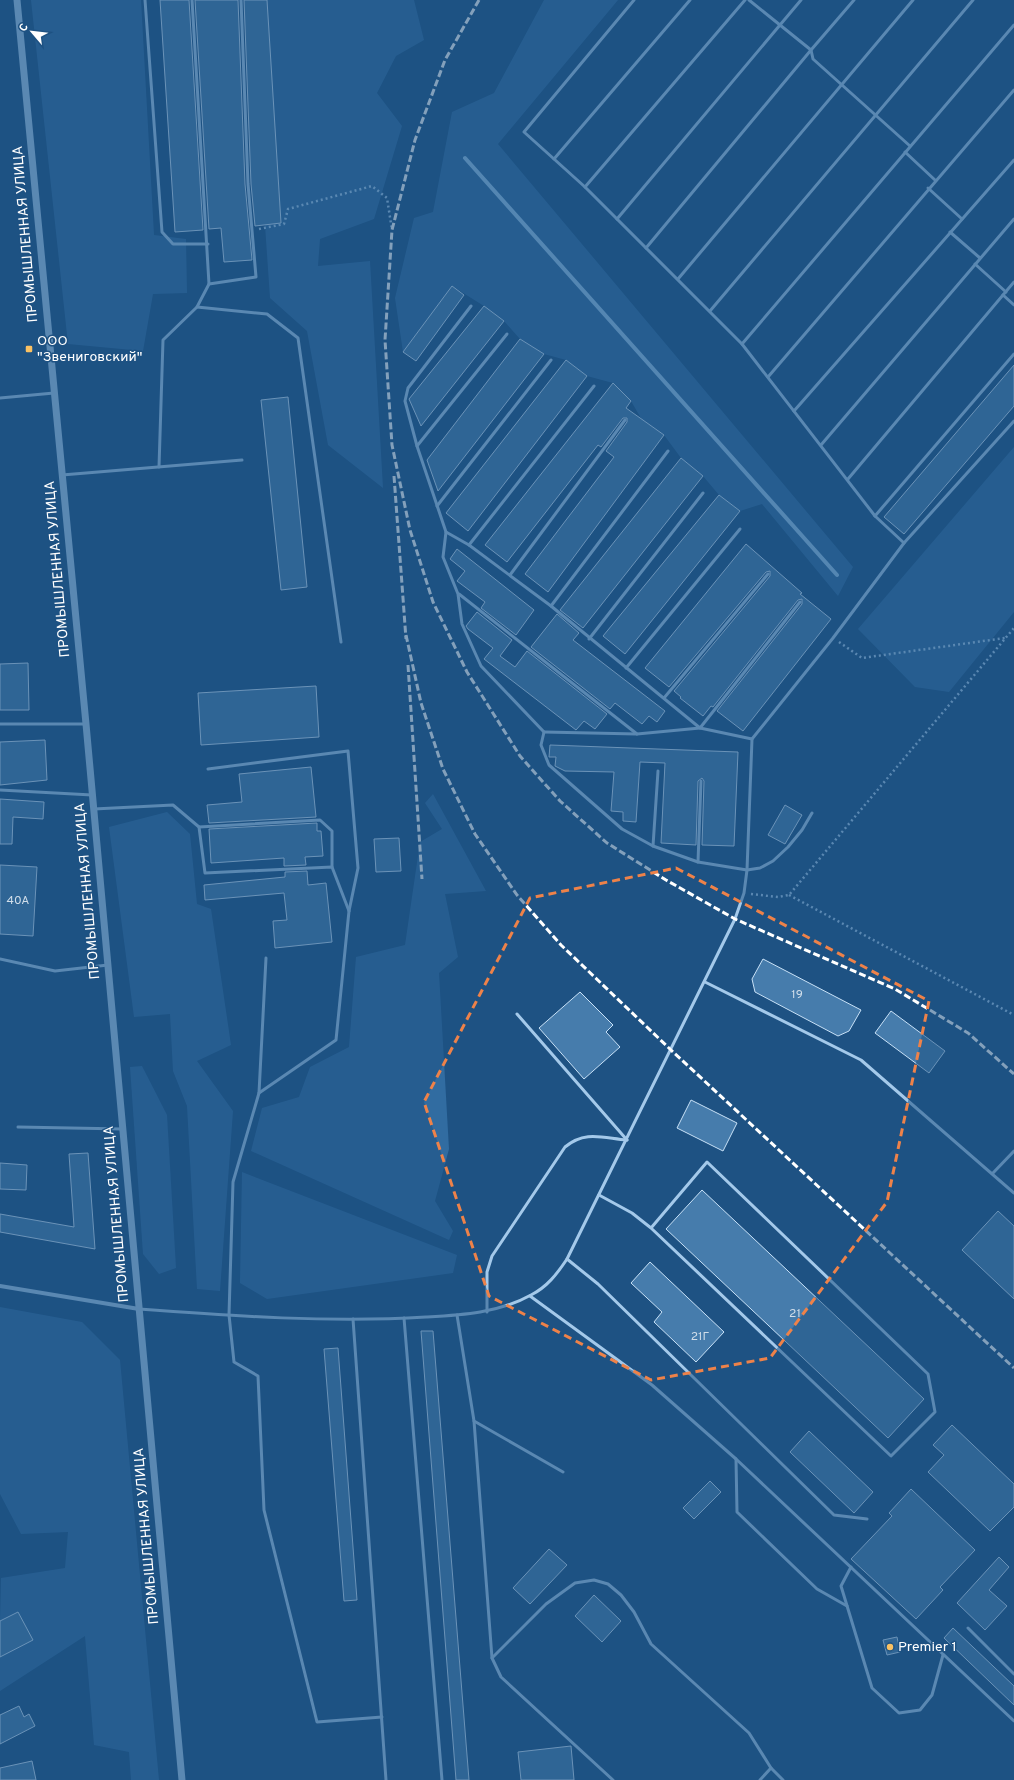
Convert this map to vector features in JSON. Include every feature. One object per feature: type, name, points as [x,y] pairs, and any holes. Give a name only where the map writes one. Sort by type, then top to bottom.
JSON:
[{"type":"street","name":"ПРОМЫШЛЕННАЯ УЛИЦА","points":[[17,0],[94,809],[182,1780]]},
{"type":"street","points":[[0,1286],[139,1309]]},
{"type":"lane","points":[[145,0],[162,232],[173,244],[208,244]]},
{"type":"lane","points":[[159,467],[163,340],[197,307],[209,284],[208,244],[192,0]]},
{"type":"lane","points":[[209,284],[256,276],[248,184],[241,0]]},
{"type":"lane","points":[[634,0],[524,132],[585,187],[742,344],[848,479],[875,516],[904,543]]},
{"type":"lane","points":[[554,159],[690,0]]},
{"type":"lane","points":[[585,187],[745,0]]},
{"type":"lane","points":[[749,0],[811,50],[813,59],[910,146]]},
{"type":"lane","points":[[617,219],[801,0]]},
{"type":"lane","points":[[646,248],[854,0]]},
{"type":"lane","points":[[678,279],[913,0]]},
{"type":"lane","points":[[710,311],[973,0]]},
{"type":"lane","points":[[742,344],[1014,25]]},
{"type":"lane","points":[[768,377],[928,188],[1014,90]]},
{"type":"lane","points":[[905,152],[935,180]]},
{"type":"lane","points":[[794,411],[1014,160]]},
{"type":"lane","points":[[928,188],[962,219]]},
{"type":"lane","points":[[821,445],[1014,219]]},
{"type":"lane","points":[[950,232],[980,258]]},
{"type":"lane","points":[[975,264],[1006,292]]},
{"type":"lane","points":[[848,479],[1014,282]]},
{"type":"lane","points":[[1003,295],[1014,305]]},
{"type":"lane","points":[[470,306],[408,388],[405,401],[416,446],[446,532],[443,557],[458,594],[462,624],[481,666],[544,732],[637,734],[700,728],[752,739]]},
{"type":"lane","points":[[197,307],[267,314],[298,338],[341,642]]},
{"type":"lane","points":[[416,446],[507,334]]},
{"type":"lane","points":[[875,516],[1014,354]]},
{"type":"lane","points":[[437,506],[551,360]]},
{"type":"lane","points":[[469,546],[594,386]]},
{"type":"lane","points":[[0,398],[54,393]]},
{"type":"lane","points":[[510,575],[625,420]]},
{"type":"lane","points":[[139,1309],[229,1316],[353,1319],[457,1315],[487,1312],[530,1296],[545,1286],[567,1259],[735,919],[744,893],[747,870],[752,739],[833,638],[904,543],[1014,421]]},
{"type":"lane","points":[[551,606],[668,450]]},
{"type":"lane","points":[[62,475],[242,460]]},
{"type":"lane","points":[[589,639],[703,493]]},
{"type":"lane","points":[[626,668],[740,529]]},
{"type":"lane","points":[[446,532],[469,546],[551,606],[589,639],[700,728]]},
{"type":"lane","points":[[664,698],[768,574]]},
{"type":"lane","points":[[458,594],[637,734]]},
{"type":"lane","points":[[700,728],[800,602]]},
{"type":"lane","points":[[0,724],[86,724]]},
{"type":"lane","points":[[544,732],[541,745],[549,766],[622,830],[653,846],[698,862],[747,870],[760,868],[773,861],[802,830],[812,813]]},
{"type":"lane","points":[[208,769],[348,751],[358,868],[349,911],[336,1040],[259,1093]]},
{"type":"lane","points":[[653,846],[658,771]]},
{"type":"lane","points":[[698,862],[701,781]]},
{"type":"lane","points":[[0,790],[92,795]]},
{"type":"lane","points":[[94,809],[173,804],[199,828],[205,873],[332,867]]},
{"type":"lane","points":[[199,828],[320,820],[332,831],[332,867],[349,911]]},
{"type":"lane","points":[[266,958],[259,1093],[233,1182],[229,1316],[234,1362],[258,1376],[264,1510],[317,1722],[382,1717]]},
{"type":"lane","points":[[0,959],[55,971],[108,965]]},
{"type":"lane","points":[[705,982],[861,1060],[993,1173],[1014,1193]]},
{"type":"lane","points":[[516,1014],[627,1140]]},
{"type":"lane","points":[[18,1127],[123,1129]]},
{"type":"lane","points":[[487,1312],[487,1272],[492,1256],[565,1147],[575,1139],[588,1136],[627,1140]]},
{"type":"lane","points":[[993,1173],[1014,1151]]},
{"type":"lane","points":[[599,1195],[632,1213],[651,1228],[891,1456],[935,1412],[928,1374],[707,1162],[651,1228]]},
{"type":"lane","points":[[567,1259],[598,1284],[834,1515],[867,1519]]},
{"type":"lane","points":[[530,1296],[652,1386],[736,1459],[1014,1721]]},
{"type":"lane","points":[[457,1315],[474,1421],[492,1658],[502,1677],[613,1780]]},
{"type":"lane","points":[[404,1318],[442,1780]]},
{"type":"lane","points":[[353,1319],[386,1780]]},
{"type":"lane","points":[[474,1421],[563,1472]]},
{"type":"lane","points":[[736,1459],[737,1512],[817,1589],[847,1606]]},
{"type":"lane","points":[[851,1567],[841,1586],[872,1688],[899,1713],[920,1710],[932,1695],[943,1655]]},
{"type":"lane","points":[[492,1658],[546,1604],[575,1583],[594,1580],[608,1584],[621,1595],[634,1612],[652,1644],[749,1733],[771,1768],[784,1780]]},
{"type":"lane","points":[[968,1628],[1014,1674]]},
{"type":"lane","points":[[760,1780],[771,1768]]},
{"type":"path","points":[[252,230],[284,224],[288,209],[372,186],[387,198],[392,230]]},
{"type":"path","points":[[789,895],[1014,628]]},
{"type":"path","points":[[833,638],[862,658],[1006,638]]},
{"type":"path","points":[[744,893],[778,897],[789,895],[1014,1015]]},
{"type":"highlighted area","points":[[676,868],[929,1001],[887,1202],[770,1358],[651,1380],[489,1296],[424,1102],[530,898]]},
{"type":"shaded area","points":[[31,0],[141,0],[154,235],[186,239],[187,293],[153,294],[143,351],[68,344]]},
{"type":"shaded area","points":[[267,0],[414,0],[424,40],[396,56],[377,93],[402,126],[374,219],[320,239],[318,266],[370,261],[383,488],[328,445],[307,331],[270,298],[265,225]]},
{"type":"shaded area","points":[[544,0],[618,0],[498,144],[853,567],[838,596],[762,504],[740,511],[719,495],[703,476],[681,458],[664,435],[642,420],[631,401],[613,383],[587,376],[566,360],[544,354],[520,339],[504,321],[484,306],[452,286],[403,352],[395,298],[414,218],[433,212],[452,112],[494,93]]},
{"type":"shaded area","points":[[1014,447],[1014,612],[949,692],[915,687],[858,629]]},
{"type":"shaded area","points":[[433,794],[486,891],[445,894],[458,957],[439,973],[449,1149],[435,1201],[453,1231],[449,1240],[251,1151],[262,1108],[299,1097],[310,1067],[349,1047],[356,957],[405,945],[420,842],[442,829],[425,803]]},
{"type":"shaded area","points":[[167,812],[190,834],[197,904],[211,909],[231,1045],[197,1061],[233,1111],[220,1291],[197,1289],[187,1106],[173,1071],[170,1014],[134,1017],[109,827]]},
{"type":"shaded area","points":[[142,1066],[167,1115],[176,1268],[159,1274],[143,1254],[130,1067]]},
{"type":"shaded area","points":[[242,1172],[457,1255],[453,1273],[267,1299],[240,1283]]},
{"type":"shaded area","points":[[0,1307],[82,1322],[120,1360],[159,1780],[131,1780],[129,1752],[94,1745],[85,1636],[0,1691],[0,1657],[32,1640],[18,1612],[0,1621],[1,1578],[65,1568],[68,1532],[21,1534],[0,1494]]},
{"type":"building","points":[[160,0],[189,0],[203,230],[175,232]]},
{"type":"building","points":[[195,0],[238,0],[245,184],[252,260],[224,262],[221,228],[209,229]]},
{"type":"building","points":[[244,0],[267,0],[281,223],[255,226],[251,184]]},
{"type":"building","points":[[452,286],[464,295],[416,361],[403,352]]},
{"type":"building","points":[[484,306],[504,321],[421,426],[409,399]]},
{"type":"building","points":[[520,339],[544,354],[438,491],[427,460]]},
{"type":"building","points":[[566,360],[587,376],[468,531],[446,513]]},
{"type":"building","points":[[1014,365],[1014,406],[904,534],[884,517]]},
{"type":"building","points":[[613,383],[631,401],[626,408],[664,435],[548,592],[525,574],[614,457],[606,451],[627,422],[627,418],[623,418],[601,447],[598,445],[507,562],[485,545]]},
{"type":"building","points":[[288,397],[307,587],[281,590],[261,400]]},
{"type":"building","points":[[681,458],[703,476],[583,628],[560,610]]},
{"type":"building","points":[[719,495],[740,511],[625,654],[603,636]]},
{"type":"building","points":[[746,544],[802,593],[800,594],[831,619],[743,731],[717,711],[802,604],[802,599],[798,600],[713,707],[711,706],[703,716],[680,698],[681,697],[674,691],[770,576],[770,571],[766,572],[669,687],[645,668]]},
{"type":"building","points":[[457,549],[534,610],[516,635],[481,608],[485,602],[457,581],[465,571],[450,559]]},
{"type":"building","points":[[477,612],[512,640],[500,656],[515,667],[527,651],[607,714],[595,729],[584,721],[576,730],[484,659],[493,648],[466,626]]},
{"type":"building","points":[[557,614],[579,633],[573,640],[665,711],[657,722],[649,716],[642,724],[615,703],[610,709],[531,647]]},
{"type":"building","points":[[28,663],[29,710],[0,710],[0,664]]},
{"type":"building","points":[[316,686],[319,737],[201,745],[198,693]]},
{"type":"building","points":[[45,740],[47,780],[0,785],[0,742]]},
{"type":"building","points":[[550,745],[738,752],[734,846],[702,845],[704,781],[702,778],[698,781],[696,845],[661,843],[665,763],[640,762],[636,822],[623,821],[623,812],[611,811],[614,772],[565,771],[555,766],[556,757],[549,757]]},
{"type":"building","points":[[311,767],[316,817],[209,823],[207,805],[242,802],[239,774]]},
{"type":"building","points":[[0,799],[44,802],[43,819],[13,817],[12,844],[0,844]]},
{"type":"building","points":[[785,805],[802,815],[785,844],[768,835]]},
{"type":"building","points":[[317,823],[317,831],[321,831],[323,856],[305,857],[306,865],[284,866],[284,858],[211,863],[209,829]]},
{"type":"building","points":[[399,838],[401,871],[376,872],[374,839]]},
{"type":"building","points":[[0,865],[37,867],[33,936],[0,934]]},
{"type":"building","points":[[307,871],[308,885],[326,883],[332,942],[275,948],[273,921],[287,920],[284,893],[205,900],[204,885],[285,877],[285,872]]},
{"type":"building","points":[[763,959],[861,1010],[849,1031],[838,1036],[755,992],[752,979]]},
{"type":"building","points":[[580,992],[613,1025],[606,1032],[620,1047],[584,1079],[539,1028]]},
{"type":"building","points":[[891,1011],[945,1051],[929,1073],[875,1033]]},
{"type":"building","points":[[691,1100],[737,1123],[723,1151],[677,1128]]},
{"type":"building","points":[[88,1153],[95,1249],[0,1232],[0,1214],[74,1227],[69,1154]]},
{"type":"building","points":[[0,1163],[27,1165],[26,1190],[0,1189]]},
{"type":"building","points":[[702,1190],[924,1399],[888,1438],[666,1229]]},
{"type":"building","points":[[998,1211],[1014,1226],[1014,1299],[962,1250]]},
{"type":"building","points":[[650,1262],[724,1332],[696,1362],[654,1322],[662,1312],[631,1283]]},
{"type":"building","points":[[421,1331],[433,1331],[469,1780],[456,1780]]},
{"type":"building","points":[[338,1348],[357,1600],[344,1601],[324,1349]]},
{"type":"building","points":[[952,1425],[1014,1484],[1014,1507],[990,1531],[928,1472],[944,1455],[933,1445]]},
{"type":"building","points":[[809,1431],[873,1492],[854,1513],[790,1452]]},
{"type":"building","points":[[710,1481],[721,1492],[694,1519],[683,1508]]},
{"type":"building","points":[[911,1489],[975,1550],[940,1587],[943,1590],[916,1619],[851,1559],[892,1516],[889,1513]]},
{"type":"building","points":[[549,1549],[567,1565],[530,1604],[513,1588]]},
{"type":"building","points":[[999,1557],[1009,1567],[989,1590],[1007,1606],[985,1630],[957,1603]]},
{"type":"building","points":[[594,1595],[621,1621],[602,1642],[575,1616]]},
{"type":"building","points":[[18,1612],[33,1640],[0,1657],[0,1621]]},
{"type":"building","points":[[953,1628],[1014,1686],[1014,1705],[944,1638]]},
{"type":"building","points":[[897,1637],[900,1652],[887,1655],[883,1640]]},
{"type":"building","points":[[19,1706],[24,1717],[29,1714],[35,1726],[0,1744],[0,1715]]},
{"type":"building","points":[[571,1746],[574,1780],[521,1780],[518,1752]]},
{"type":"building","points":[[32,1761],[36,1780],[0,1780],[0,1768]]},
{"type":"waterway","points":[[465,158],[837,575]]},
{"type":"railway","points":[[479,0],[445,60],[415,140],[392,230],[385,340],[392,445],[410,530],[433,602],[467,672],[520,756],[560,801],[607,843],[666,880],[735,919],[895,989],[968,1033],[1014,1074]]},
{"type":"railway","points":[[394,476],[406,639]]},
{"type":"railway","points":[[406,635],[421,703],[443,769],[475,834],[517,895],[561,945],[671,1050],[1014,1368]]},
{"type":"railway","points":[[408,665],[422,879]]},
{"type":"place","name":"ООО \"Звениговский\"","points":[[29,349]]},
{"type":"place","name":"Premier 1","points":[[890,1647]]}]
